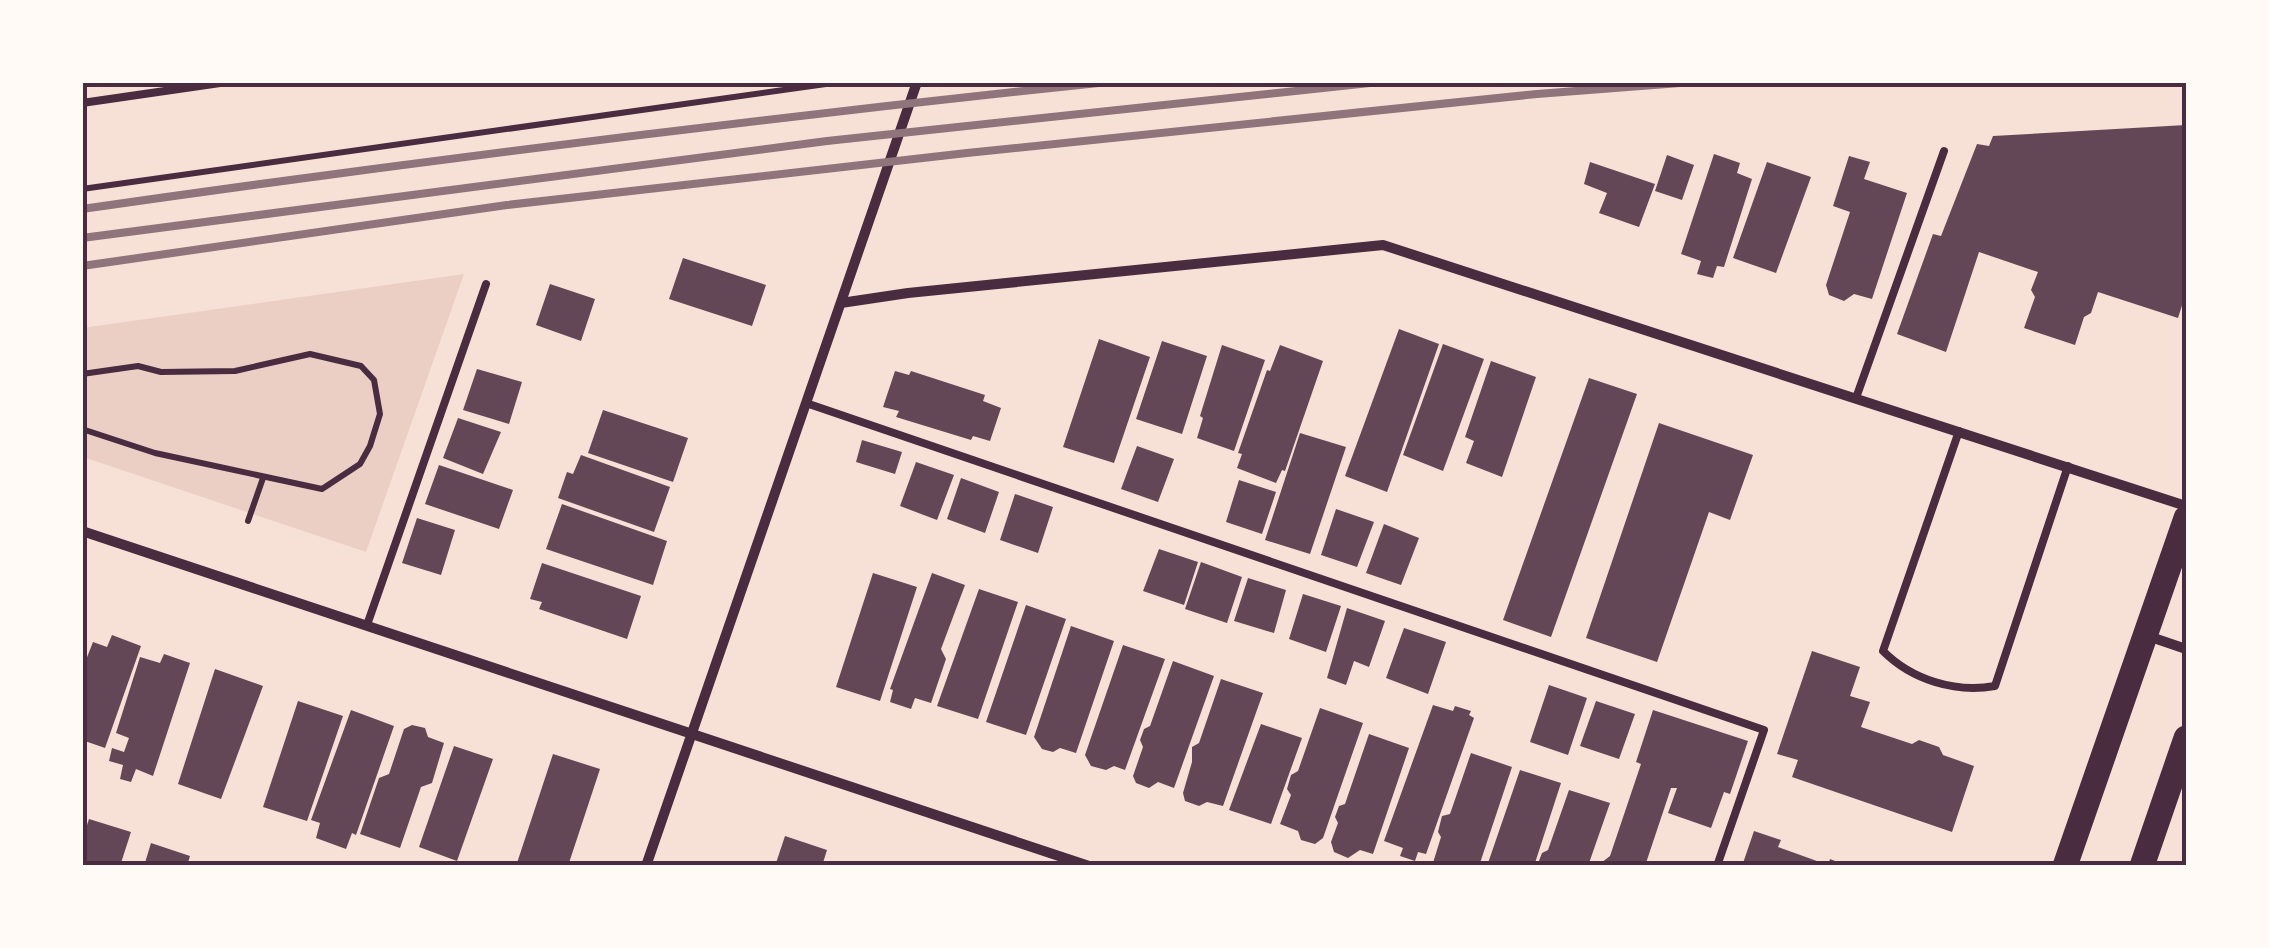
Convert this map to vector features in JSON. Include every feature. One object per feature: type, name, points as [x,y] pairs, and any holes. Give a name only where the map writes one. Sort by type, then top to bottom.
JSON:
[{"type":"main road","points":[[2065,866],[2186,518]]},
{"type":"main road","points":[[2142,866],[2186,738]]},
{"type":"street","points":[[646,866],[918,82]]},
{"type":"street","points":[[841,303],[1383,245],[2186,506]]},
{"type":"street","points":[[82,531],[1088,866]]},
{"type":"street","points":[[2145,636],[2186,649]]},
{"type":"lane","points":[[82,103],[226,82]]},
{"type":"lane","points":[[1856,398],[1944,151]]},
{"type":"lane","points":[[366,626],[486,284]]},
{"type":"lane","points":[[806,403],[1764,730],[1717,866]]},
{"type":"lane","points":[[1959,432],[1882,651],[1903,671],[1968,690],[1995,686],[2068,466]]},
{"type":"path","points":[[82,189],[840,82]]},
{"type":"path","points":[[82,374],[138,366],[162,372],[236,371],[310,354],[361,366],[374,380],[380,414],[360,464],[322,489],[155,453],[82,428]]},
{"type":"path","points":[[248,522],[264,478]]},
{"type":"shaded area","points":[[464,274],[366,552],[83,457],[82,328]]},
{"type":"building","points":[[2186,125],[2186,293],[2178,318],[2098,292],[2075,345],[2024,328],[2035,297],[2031,290],[2038,272],[1979,252],[1946,352],[1897,334],[1933,234],[1941,236],[1977,144],[1989,146],[1993,136]]},
{"type":"building","points":[[1714,154],[1740,163],[1737,173],[1752,179],[1724,267],[1717,266],[1713,278],[1697,274],[1701,261],[1681,254]]},
{"type":"building","points":[[1667,155],[1694,165],[1682,200],[1655,191]]},
{"type":"building","points":[[1849,156],[1870,162],[1864,179],[1907,193],[1872,299],[1854,294],[1844,301],[1829,295],[1826,285],[1850,212],[1833,206]]},
{"type":"building","points":[[1590,162],[1655,184],[1639,227],[1599,213],[1607,193],[1584,184]]},
{"type":"building","points":[[1767,162],[1811,177],[1776,273],[1733,258]]},
{"type":"building","points":[[683,258],[766,285],[752,326],[669,299]]},
{"type":"building","points":[[550,284],[595,299],[581,341],[536,325]]},
{"type":"building","points":[[1399,329],[1439,344],[1387,492],[1345,476]]},
{"type":"building","points":[[1099,339],[1150,357],[1114,463],[1063,447]]},
{"type":"building","points":[[1162,341],[1207,356],[1182,434],[1136,419]]},
{"type":"building","points":[[1443,344],[1484,359],[1443,471],[1403,455]]},
{"type":"building","points":[[1222,345],[1265,360],[1234,451],[1197,438]]},
{"type":"building","points":[[1280,345],[1323,361],[1285,471],[1276,483],[1237,468],[1242,454],[1238,453],[1267,370],[1270,371]]},
{"type":"building","points":[[1491,361],[1536,377],[1502,477],[1466,463],[1474,441],[1465,437]]},
{"type":"building","points":[[477,369],[522,382],[509,424],[463,410]]},
{"type":"building","points":[[895,371],[909,375],[911,371],[985,395],[983,401],[1001,408],[990,441],[973,436],[971,440],[896,417],[899,411],[883,407]]},
{"type":"building","points":[[1589,378],[1637,394],[1551,637],[1503,620]]},
{"type":"building","points":[[603,410],[688,438],[673,482],[588,453]]},
{"type":"building","points":[[458,418],[501,432],[483,474],[443,458]]},
{"type":"building","points":[[1659,423],[1753,455],[1730,520],[1709,512],[1657,662],[1586,638]]},
{"type":"building","points":[[1300,433],[1346,447],[1310,554],[1265,540]]},
{"type":"building","points":[[862,440],[902,452],[895,474],[856,462]]},
{"type":"building","points":[[1137,446],[1174,459],[1158,502],[1121,489]]},
{"type":"building","points":[[581,455],[670,487],[654,532],[558,498],[567,472],[573,474]]},
{"type":"building","points":[[916,462],[954,475],[937,520],[900,506]]},
{"type":"building","points":[[439,465],[513,490],[499,529],[425,504]]},
{"type":"building","points":[[961,478],[999,492],[985,533],[947,519]]},
{"type":"building","points":[[1239,480],[1276,492],[1262,534],[1226,522]]},
{"type":"building","points":[[1015,494],[1053,507],[1038,553],[1000,540]]},
{"type":"building","points":[[562,504],[667,541],[653,585],[546,549]]},
{"type":"building","points":[[1336,509],[1374,522],[1357,567],[1321,555]]},
{"type":"building","points":[[417,518],[455,530],[441,575],[402,563]]},
{"type":"building","points":[[1384,524],[1419,538],[1401,585],[1366,573]]},
{"type":"building","points":[[1159,549],[1198,562],[1184,605],[1143,591]]},
{"type":"building","points":[[1201,562],[1242,577],[1227,623],[1185,609]]},
{"type":"building","points":[[542,563],[641,596],[627,639],[539,609],[542,602],[530,599]]},
{"type":"building","points":[[873,573],[917,587],[880,701],[836,687]]},
{"type":"building","points":[[932,573],[965,585],[941,649],[946,659],[931,703],[915,698],[911,709],[890,702],[890,689]]},
{"type":"building","points":[[1248,578],[1286,590],[1274,633],[1234,621]]},
{"type":"building","points":[[979,589],[1018,602],[978,719],[937,706]]},
{"type":"building","points":[[1303,594],[1341,606],[1326,652],[1289,639]]},
{"type":"building","points":[[1026,605],[1066,619],[1026,735],[986,722]]},
{"type":"building","points":[[1347,608],[1385,621],[1369,667],[1354,661],[1346,685],[1327,678]]},
{"type":"building","points":[[1071,626],[1114,641],[1076,753],[1060,748],[1053,752],[1042,749],[1034,737]]},
{"type":"building","points":[[1404,628],[1446,642],[1428,694],[1386,678]]},
{"type":"building","points":[[112,635],[141,646],[105,748],[82,740],[82,670],[93,642],[107,647]]},
{"type":"building","points":[[1123,645],[1165,659],[1125,770],[1114,766],[1106,770],[1091,766],[1085,755]]},
{"type":"building","points":[[1812,651],[1860,667],[1850,696],[1870,702],[1861,727],[1912,744],[1919,740],[1939,747],[1943,755],[1974,766],[1952,832],[1792,777],[1798,760],[1777,754]]},
{"type":"building","points":[[164,654],[190,663],[153,776],[136,769],[131,782],[120,779],[123,765],[109,761],[112,748],[124,752],[129,738],[116,733],[140,657],[160,663]]},
{"type":"building","points":[[1173,661],[1214,676],[1174,788],[1158,782],[1149,788],[1136,783],[1133,776],[1143,747],[1140,740],[1144,729],[1150,726]]},
{"type":"building","points":[[215,669],[263,686],[221,799],[178,784]]},
{"type":"building","points":[[1221,679],[1263,693],[1223,806],[1207,802],[1199,806],[1185,801],[1183,793],[1192,747],[1199,743]]},
{"type":"building","points":[[1549,685],[1587,698],[1568,755],[1530,742]]},
{"type":"building","points":[[298,701],[343,716],[307,821],[263,807]]},
{"type":"building","points":[[1596,701],[1635,714],[1619,759],[1580,746]]},
{"type":"building","points":[[1433,705],[1471,711],[1469,715],[1474,718],[1426,854],[1418,852],[1415,861],[1400,856],[1403,848],[1384,841]]},
{"type":"building","points":[[1320,708],[1363,723],[1323,838],[1315,844],[1301,840],[1298,831],[1280,824],[1291,795],[1287,789],[1291,775],[1298,771]]},
{"type":"building","points":[[351,710],[394,726],[356,835],[352,833],[346,849],[316,838],[320,823],[311,820]]},
{"type":"building","points":[[1653,710],[1748,741],[1730,794],[1724,792],[1711,828],[1668,813],[1677,788],[1671,788],[1645,866],[1597,866],[1610,856],[1641,764],[1636,762]]},
{"type":"building","points":[[1261,724],[1302,738],[1271,824],[1229,810]]},
{"type":"building","points":[[412,725],[425,728],[428,737],[444,743],[432,783],[421,787],[400,848],[360,834],[379,778],[389,774],[404,729]]},
{"type":"building","points":[[1369,734],[1409,748],[1373,854],[1360,850],[1348,858],[1334,852],[1331,842],[1338,823],[1335,817],[1339,806],[1345,804]]},
{"type":"building","points":[[454,746],[493,759],[457,861],[419,847]]},
{"type":"building","points":[[1471,753],[1512,767],[1479,866],[1432,866],[1441,837],[1438,832],[1442,816],[1450,814]]},
{"type":"building","points":[[553,754],[600,769],[568,866],[516,866]]},
{"type":"building","points":[[1520,770],[1561,783],[1534,866],[1487,866]]},
{"type":"building","points":[[1569,790],[1610,803],[1588,866],[1537,866],[1542,853],[1548,850]]},
{"type":"building","points":[[89,819],[131,832],[120,866],[82,866],[82,840]]},
{"type":"building","points":[[1754,831],[1781,840],[1778,847],[1828,865],[1830,859],[1848,866],[1742,866]]},
{"type":"building","points":[[785,836],[827,850],[822,866],[775,866]]},
{"type":"building","points":[[151,843],[190,856],[187,866],[144,866]]},
{"type":"railway","points":[[82,209],[594,141],[1108,82]]},
{"type":"railway","points":[[82,238],[827,141],[1379,82]]},
{"type":"railway","points":[[82,266],[507,205],[967,153],[1537,94],[1693,82]]}]
